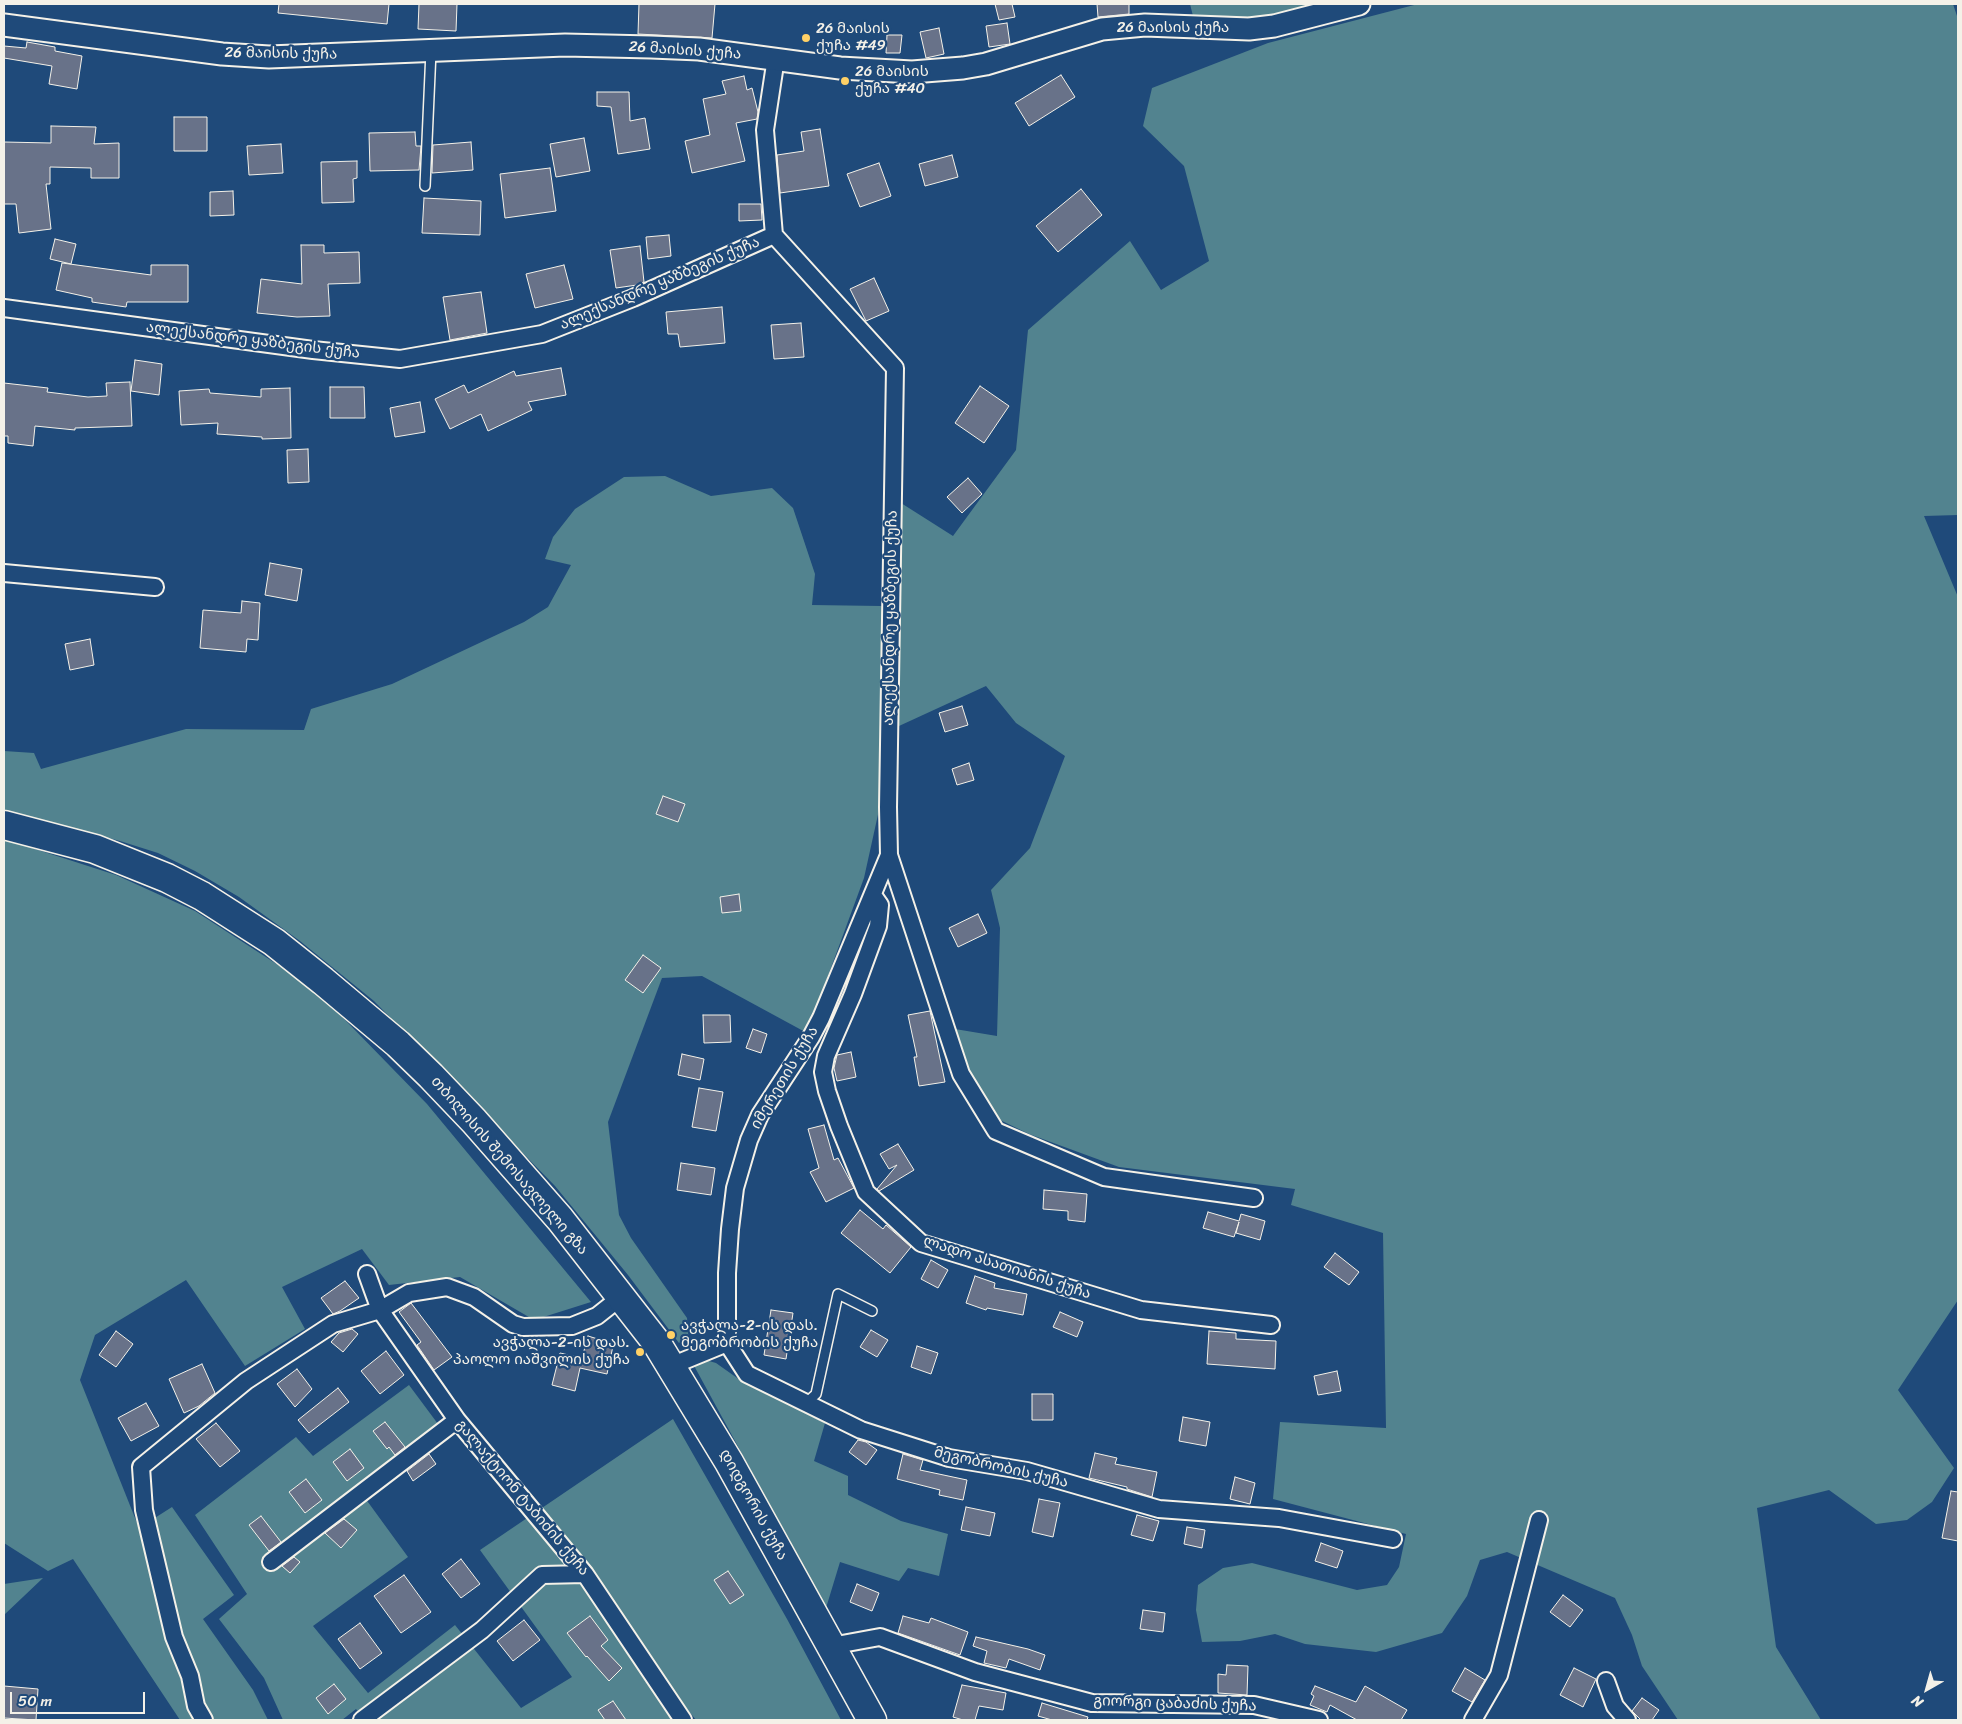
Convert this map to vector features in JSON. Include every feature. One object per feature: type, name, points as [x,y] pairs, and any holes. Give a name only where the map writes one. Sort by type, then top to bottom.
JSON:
[{"type":"highway","name":"თბილისის შემოსავლელი გზა","points":[[4,825],[94,849],[167,878],[238,918],[288,953],[357,1008],[398,1044],[474,1121],[560,1219],[621,1297]]},
{"type":"highway","name":"დიდგორის ქუჩა","points":[[621,1297],[672,1366],[729,1462],[872,1720]]},
{"type":"street","name":"26 მაისის ქუჩა","points":[[4,25],[231,54],[301,56],[565,45],[641,46],[699,49],[840,68],[912,72],[937,71],[986,64],[1102,29],[1145,25],[1249,29],[1274,26],[1359,4]]},
{"type":"street","points":[[774,235],[765,130],[776,58]]},
{"type":"street","name":"ალექსანდრე ყაზბეგის ქუჩა","points":[[4,308],[313,350],[400,359],[542,334],[633,298],[774,235],[895,368],[888,807],[890,855]]},
{"type":"street","points":[[4,573],[155,587]]},
{"type":"street","points":[[890,855],[961,1074],[996,1130],[1104,1177],[1254,1198]]},
{"type":"street","name":"იმერეთის ქუჩა","points":[[727,1343],[727,1273],[730,1229],[735,1188],[749,1140],[760,1115],[811,1037],[821,1018],[890,855]]},
{"type":"street","name":"ლადო ასათიანის ქუჩა","points":[[873,895],[880,905],[878,926],[853,994],[826,1056],[823,1072],[827,1091],[839,1126],[866,1192],[921,1243],[1141,1310],[1271,1325]]},
{"type":"street","name":"გალაქტიონ ტაბიძის ქუჩა","points":[[367,1274],[380,1310],[457,1420],[585,1574],[683,1720]]},
{"type":"street","points":[[204,1720],[196,1706],[190,1676],[172,1628],[144,1510],[141,1468],[246,1381],[325,1329],[333,1324],[380,1310],[409,1293],[447,1287],[474,1297],[512,1324],[523,1327],[572,1326],[598,1316],[621,1297]]},
{"type":"street","points":[[672,1366],[727,1343]]},
{"type":"street","name":"მეგობრობის ქუჩა","points":[[727,1343],[747,1374],[861,1430],[950,1458],[1027,1471],[1159,1508],[1279,1518],[1393,1540]]},
{"type":"street","points":[[271,1562],[457,1420]]},
{"type":"street","points":[[1473,1720],[1499,1675],[1539,1520]]},
{"type":"street","points":[[362,1720],[482,1630],[542,1575],[585,1574]]},
{"type":"street","name":"გიორგი ცაბაძის ქუჩა","points":[[831,1646],[880,1637],[975,1672],[1092,1703],[1254,1705],[1319,1720]]},
{"type":"street","points":[[1606,1681],[1615,1706],[1626,1720]]},
{"type":"lane","points":[[425,186],[431,52]]},
{"type":"lane","points":[[806,1403],[816,1394],[838,1294],[872,1311]]},
{"type":"green space","points":[[1190,4],[1314,4],[1259,18],[1193,16]]},
{"type":"green space","points":[[1418,4],[1953,4],[1958,19],[1958,515],[1924,516],[1958,597],[1958,1300],[1898,1390],[1954,1468],[1932,1502],[1907,1520],[1876,1524],[1829,1490],[1757,1508],[1776,1647],[1821,1720],[1678,1720],[1642,1666],[1632,1635],[1615,1598],[1507,1552],[1480,1560],[1467,1596],[1442,1633],[1376,1652],[1305,1644],[1275,1634],[1240,1641],[1202,1642],[1196,1610],[1198,1585],[1223,1568],[1252,1563],[1357,1590],[1387,1585],[1399,1567],[1406,1534],[1273,1499],[1280,1422],[1386,1428],[1383,1233],[1291,1205],[1295,1189],[1119,1167],[1029,1134],[998,1119],[969,1071],[955,1029],[997,1036],[1000,928],[991,890],[1030,848],[1065,756],[1016,723],[986,686],[899,726],[882,727],[879,810],[864,878],[807,1033],[702,976],[662,978],[608,1122],[619,1215],[631,1238],[687,1318],[689,1339],[679,1343],[628,1275],[555,1186],[374,1001],[300,941],[239,897],[195,871],[158,853],[59,825],[4,815],[4,751],[34,753],[41,769],[186,729],[304,730],[311,709],[392,684],[524,622],[548,607],[571,565],[545,559],[553,537],[575,509],[624,477],[665,476],[711,496],[772,488],[793,508],[815,574],[812,605],[881,606],[898,612],[901,503],[953,536],[1016,450],[1028,330],[1130,241],[1161,290],[1209,261],[1184,166],[1143,126],[1152,88],[1268,43]]},
{"type":"green space","points":[[4,839],[116,875],[195,911],[315,989],[427,1104],[591,1302],[534,1320],[460,1277],[389,1285],[362,1249],[282,1287],[305,1329],[245,1366],[186,1280],[95,1335],[80,1380],[139,1528],[172,1507],[234,1595],[203,1619],[253,1690],[268,1720],[180,1720],[73,1559],[48,1571],[4,1543]]},
{"type":"green space","points":[[702,1359],[716,1363],[740,1380],[825,1423],[814,1461],[848,1476],[848,1495],[901,1521],[948,1534],[939,1576],[908,1568],[899,1581],[840,1562],[826,1608],[692,1362]]},
{"type":"green space","points":[[409,1385],[438,1424],[357,1487],[408,1557],[313,1626],[368,1693],[455,1625],[521,1708],[572,1677],[480,1550],[673,1419],[787,1619],[841,1720],[696,1720],[687,1709],[673,1720],[365,1720],[356,1709],[342,1720],[283,1720],[264,1678],[219,1619],[247,1594],[195,1515],[296,1437],[313,1456]]},
{"type":"green space","points":[[43,1578],[4,1615],[4,1584]]},
{"type":"building","points":[[279,4],[389,4],[387,24],[278,13]]},
{"type":"building","points":[[419,4],[457,4],[456,31],[418,29]]},
{"type":"building","points":[[639,4],[715,4],[712,38],[638,34]]},
{"type":"building","points":[[995,4],[1012,4],[1015,17],[999,20]]},
{"type":"building","points":[[1097,4],[1129,4],[1129,14],[1098,17]]},
{"type":"building","points":[[1007,23],[1010,44],[989,47],[986,26]]},
{"type":"building","points":[[939,28],[944,54],[926,58],[920,32]]},
{"type":"building","points":[[887,35],[902,35],[900,53],[886,53]]},
{"type":"building","points":[[27,42],[55,47],[55,51],[82,56],[77,89],[49,84],[52,66],[4,58],[4,46],[26,48]]},
{"type":"building","points":[[1061,75],[1075,97],[1029,126],[1015,103]]},
{"type":"building","points":[[744,76],[747,90],[752,88],[758,112],[757,119],[736,123],[745,161],[692,173],[685,141],[710,135],[703,99],[726,94],[722,81]]},
{"type":"building","points":[[597,92],[629,92],[630,121],[645,118],[650,149],[618,154],[611,107],[597,106]]},
{"type":"building","points":[[174,117],[207,117],[207,151],[174,151]]},
{"type":"building","points":[[51,126],[96,127],[94,144],[119,143],[119,178],[91,178],[91,168],[50,167],[50,184],[46,184],[51,229],[19,233],[16,204],[4,204],[4,142],[51,143]]},
{"type":"building","points":[[820,129],[829,186],[780,193],[777,155],[804,151],[801,132]]},
{"type":"building","points":[[415,132],[416,146],[421,146],[419,170],[370,171],[369,133]]},
{"type":"building","points":[[584,138],[590,171],[556,177],[550,144]]},
{"type":"building","points":[[471,142],[473,170],[432,173],[433,145]]},
{"type":"building","points":[[281,144],[283,173],[249,175],[247,146]]},
{"type":"building","points":[[952,155],[958,177],[925,186],[919,164]]},
{"type":"building","points":[[357,161],[357,178],[353,179],[354,202],[322,203],[321,162]]},
{"type":"building","points":[[879,163],[891,196],[860,207],[847,174]]},
{"type":"building","points":[[550,168],[556,211],[505,218],[500,174]]},
{"type":"building","points":[[1081,189],[1102,215],[1058,252],[1036,226]]},
{"type":"building","points":[[233,191],[234,215],[210,216],[210,192]]},
{"type":"building","points":[[424,198],[481,201],[480,235],[422,233]]},
{"type":"building","points":[[739,204],[761,204],[762,220],[739,221]]},
{"type":"building","points":[[669,235],[671,256],[648,259],[646,237]]},
{"type":"building","points":[[55,239],[76,244],[71,264],[50,259]]},
{"type":"building","points":[[301,245],[324,245],[324,253],[359,252],[360,283],[328,284],[330,316],[297,317],[257,313],[261,279],[302,284]]},
{"type":"building","points":[[640,246],[644,282],[616,288],[610,250]]},
{"type":"building","points":[[62,263],[151,275],[151,265],[188,265],[188,302],[127,302],[126,307],[92,302],[92,298],[56,290]]},
{"type":"building","points":[[564,265],[573,299],[535,308],[526,274]]},
{"type":"building","points":[[874,278],[889,311],[866,321],[850,289]]},
{"type":"building","points":[[481,292],[487,333],[450,340],[443,297]]},
{"type":"building","points":[[722,307],[725,343],[680,347],[678,334],[668,334],[666,312]]},
{"type":"building","points":[[801,323],[804,357],[774,359],[771,325]]},
{"type":"building","points":[[135,360],[162,364],[159,395],[131,391]]},
{"type":"building","points":[[561,368],[566,395],[528,402],[532,410],[488,431],[481,414],[450,429],[435,399],[464,385],[468,393],[514,371],[516,376]]},
{"type":"building","points":[[130,382],[132,426],[75,428],[75,430],[35,426],[33,446],[8,443],[8,436],[4,436],[4,383],[48,388],[47,392],[88,397],[107,396],[106,383]]},
{"type":"building","points":[[980,386],[1009,406],[984,443],[955,423]]},
{"type":"building","points":[[330,387],[364,387],[365,418],[330,418]]},
{"type":"building","points":[[290,388],[291,438],[262,439],[262,437],[217,434],[218,423],[181,425],[179,391],[209,389],[210,393],[261,397],[261,389]]},
{"type":"building","points":[[420,402],[425,432],[395,437],[390,408]]},
{"type":"building","points":[[308,449],[309,482],[288,483],[287,450]]},
{"type":"building","points":[[968,478],[982,494],[962,513],[947,497]]},
{"type":"building","points":[[270,563],[302,569],[297,601],[265,595]]},
{"type":"building","points":[[242,601],[260,603],[258,640],[247,639],[246,652],[200,648],[203,610],[241,613]]},
{"type":"building","points":[[90,639],[94,665],[70,670],[65,644]]},
{"type":"building","points":[[962,706],[968,725],[945,732],[939,713]]},
{"type":"building","points":[[969,763],[974,780],[957,785],[952,769]]},
{"type":"building","points":[[663,796],[685,804],[678,822],[656,814]]},
{"type":"building","points":[[739,894],[741,911],[722,913],[720,897]]},
{"type":"building","points":[[978,914],[987,933],[958,947],[949,928]]},
{"type":"building","points":[[643,955],[661,968],[643,993],[625,980]]},
{"type":"building","points":[[930,1011],[945,1082],[919,1086],[914,1057],[917,1057],[908,1015]]},
{"type":"building","points":[[703,1015],[730,1015],[731,1042],[704,1043]]},
{"type":"building","points":[[753,1029],[767,1034],[761,1053],[746,1048]]},
{"type":"building","points":[[851,1052],[856,1077],[837,1081],[834,1068],[837,1055]]},
{"type":"building","points":[[682,1054],[704,1059],[700,1080],[678,1075]]},
{"type":"building","points":[[699,1088],[723,1092],[716,1131],[692,1127]]},
{"type":"building","points":[[824,1125],[834,1160],[838,1158],[854,1188],[826,1202],[810,1172],[819,1168],[808,1129]]},
{"type":"building","points":[[898,1144],[914,1170],[879,1191],[877,1189],[897,1165],[889,1169],[880,1154]]},
{"type":"building","points":[[681,1163],[715,1168],[711,1195],[677,1190]]},
{"type":"building","points":[[1044,1190],[1087,1194],[1085,1222],[1068,1220],[1068,1211],[1043,1209]]},
{"type":"building","points":[[860,1210],[883,1229],[886,1225],[911,1247],[890,1273],[841,1233]]},
{"type":"building","points":[[1208,1212],[1239,1221],[1241,1214],[1265,1221],[1260,1240],[1236,1233],[1239,1222],[1234,1237],[1203,1228]]},
{"type":"building","points":[[1335,1253],[1359,1272],[1349,1285],[1324,1267]]},
{"type":"building","points":[[931,1260],[948,1270],[938,1288],[921,1279]]},
{"type":"building","points":[[975,1276],[995,1283],[994,1288],[1027,1294],[1023,1315],[987,1308],[986,1310],[966,1303]]},
{"type":"building","points":[[345,1281],[359,1298],[333,1314],[321,1298]]},
{"type":"building","points":[[411,1303],[452,1357],[434,1370],[417,1345],[421,1342],[399,1312]]},
{"type":"building","points":[[771,1310],[793,1313],[786,1359],[764,1355]]},
{"type":"building","points":[[1060,1312],[1083,1322],[1077,1337],[1053,1327]]},
{"type":"building","points":[[352,1329],[358,1334],[343,1352],[331,1342],[339,1333]]},
{"type":"building","points":[[871,1330],[888,1340],[877,1357],[860,1347]]},
{"type":"building","points":[[116,1331],[133,1344],[116,1367],[99,1355]]},
{"type":"building","points":[[1209,1331],[1236,1333],[1236,1339],[1276,1341],[1275,1369],[1207,1364]]},
{"type":"building","points":[[588,1336],[601,1340],[600,1343],[613,1346],[607,1374],[580,1368],[575,1391],[552,1385],[560,1353],[582,1358]]},
{"type":"building","points":[[917,1346],[938,1353],[931,1374],[911,1367]]},
{"type":"building","points":[[386,1351],[404,1375],[380,1394],[361,1371]]},
{"type":"building","points":[[202,1364],[215,1393],[199,1406],[184,1413],[169,1379]]},
{"type":"building","points":[[297,1369],[312,1389],[295,1407],[277,1384]]},
{"type":"building","points":[[1337,1371],[1341,1391],[1318,1395],[1314,1376]]},
{"type":"building","points":[[338,1388],[349,1402],[309,1433],[298,1420]]},
{"type":"building","points":[[1032,1394],[1053,1394],[1053,1420],[1032,1420]]},
{"type":"building","points":[[146,1403],[159,1426],[131,1441],[118,1418]]},
{"type":"building","points":[[1183,1417],[1210,1422],[1206,1446],[1179,1441]]},
{"type":"building","points":[[385,1422],[405,1447],[395,1455],[389,1447],[387,1449],[373,1431]]},
{"type":"building","points":[[216,1423],[240,1451],[220,1467],[196,1439]]},
{"type":"building","points":[[858,1440],[866,1442],[877,1450],[866,1465],[849,1452]]},
{"type":"building","points":[[350,1449],[364,1468],[347,1481],[333,1462]]},
{"type":"building","points":[[1095,1453],[1117,1458],[1115,1464],[1157,1472],[1152,1497],[1127,1489],[1127,1487],[1089,1478]]},
{"type":"building","points":[[429,1454],[436,1464],[413,1481],[407,1471]]},
{"type":"building","points":[[903,1454],[923,1460],[920,1470],[967,1480],[963,1500],[939,1495],[940,1490],[897,1479]]},
{"type":"building","points":[[1235,1477],[1255,1483],[1250,1504],[1230,1499]]},
{"type":"building","points":[[306,1479],[322,1500],[305,1513],[289,1492]]},
{"type":"building","points":[[1951,1491],[1958,1492],[1958,1541],[1942,1538]]},
{"type":"building","points":[[1039,1499],[1060,1503],[1053,1537],[1032,1532]]},
{"type":"building","points":[[966,1507],[995,1513],[990,1536],[961,1530]]},
{"type":"building","points":[[1137,1515],[1159,1521],[1153,1541],[1131,1535]]},
{"type":"building","points":[[261,1516],[281,1542],[269,1551],[249,1525]]},
{"type":"building","points":[[344,1519],[357,1530],[341,1548],[325,1533]]},
{"type":"building","points":[[1187,1527],[1205,1530],[1202,1548],[1184,1544]]},
{"type":"building","points":[[1321,1543],[1343,1551],[1337,1568],[1315,1561]]},
{"type":"building","points":[[294,1557],[300,1562],[290,1573],[282,1566]]},
{"type":"building","points":[[461,1559],[480,1584],[461,1598],[442,1574]]},
{"type":"building","points":[[728,1571],[744,1595],[730,1604],[714,1580]]},
{"type":"building","points":[[404,1575],[431,1612],[401,1633],[374,1596]]},
{"type":"building","points":[[857,1584],[879,1593],[872,1611],[850,1602]]},
{"type":"building","points":[[1563,1595],[1583,1610],[1570,1627],[1550,1612]]},
{"type":"building","points":[[1143,1610],[1165,1613],[1163,1632],[1140,1629]]},
{"type":"building","points":[[590,1616],[608,1640],[601,1646],[622,1668],[609,1681],[586,1657],[567,1633]]},
{"type":"building","points":[[903,1616],[929,1623],[931,1618],[968,1632],[960,1655],[898,1633]]},
{"type":"building","points":[[524,1620],[540,1640],[513,1661],[497,1641]]},
{"type":"building","points":[[360,1623],[382,1653],[360,1669],[338,1639]]},
{"type":"building","points":[[976,1637],[1028,1649],[1045,1655],[1040,1670],[1009,1659],[1006,1668],[984,1663],[987,1651],[973,1646]]},
{"type":"building","points":[[1227,1665],[1248,1666],[1247,1695],[1218,1693],[1218,1674],[1226,1675]]},
{"type":"building","points":[[1465,1668],[1485,1680],[1472,1702],[1452,1691]]},
{"type":"building","points":[[1574,1668],[1596,1679],[1583,1707],[1560,1695]]},
{"type":"building","points":[[334,1684],[346,1699],[328,1714],[316,1698]]},
{"type":"building","points":[[962,1685],[1006,1693],[1003,1710],[979,1706],[975,1720],[963,1720],[953,1717]]},
{"type":"building","points":[[4,1686],[38,1689],[36,1720],[4,1718]]},
{"type":"building","points":[[1315,1686],[1356,1702],[1365,1686],[1407,1710],[1401,1720],[1357,1720],[1330,1705],[1327,1712],[1310,1705],[1314,1696],[1311,1694]]},
{"type":"building","points":[[1642,1698],[1659,1710],[1652,1720],[1641,1720],[1632,1711]]},
{"type":"building","points":[[613,1701],[626,1720],[605,1720],[598,1710]]},
{"type":"building","points":[[1042,1703],[1088,1717],[1087,1720],[1052,1720],[1038,1716]]},
{"type":"place","name":"26 მაისის ქუჩა #49","points":[[806,38]]},
{"type":"place","name":"26 მაისის ქუჩა #40","points":[[845,81]]},
{"type":"place","name":"ავჭალა-2-ის დას. მეგობრობის ქუჩა","points":[[671,1335]]},
{"type":"place","name":"ავჭალა-2-ის დას. პაოლო იაშვილის ქუჩა","points":[[640,1352]]}]
